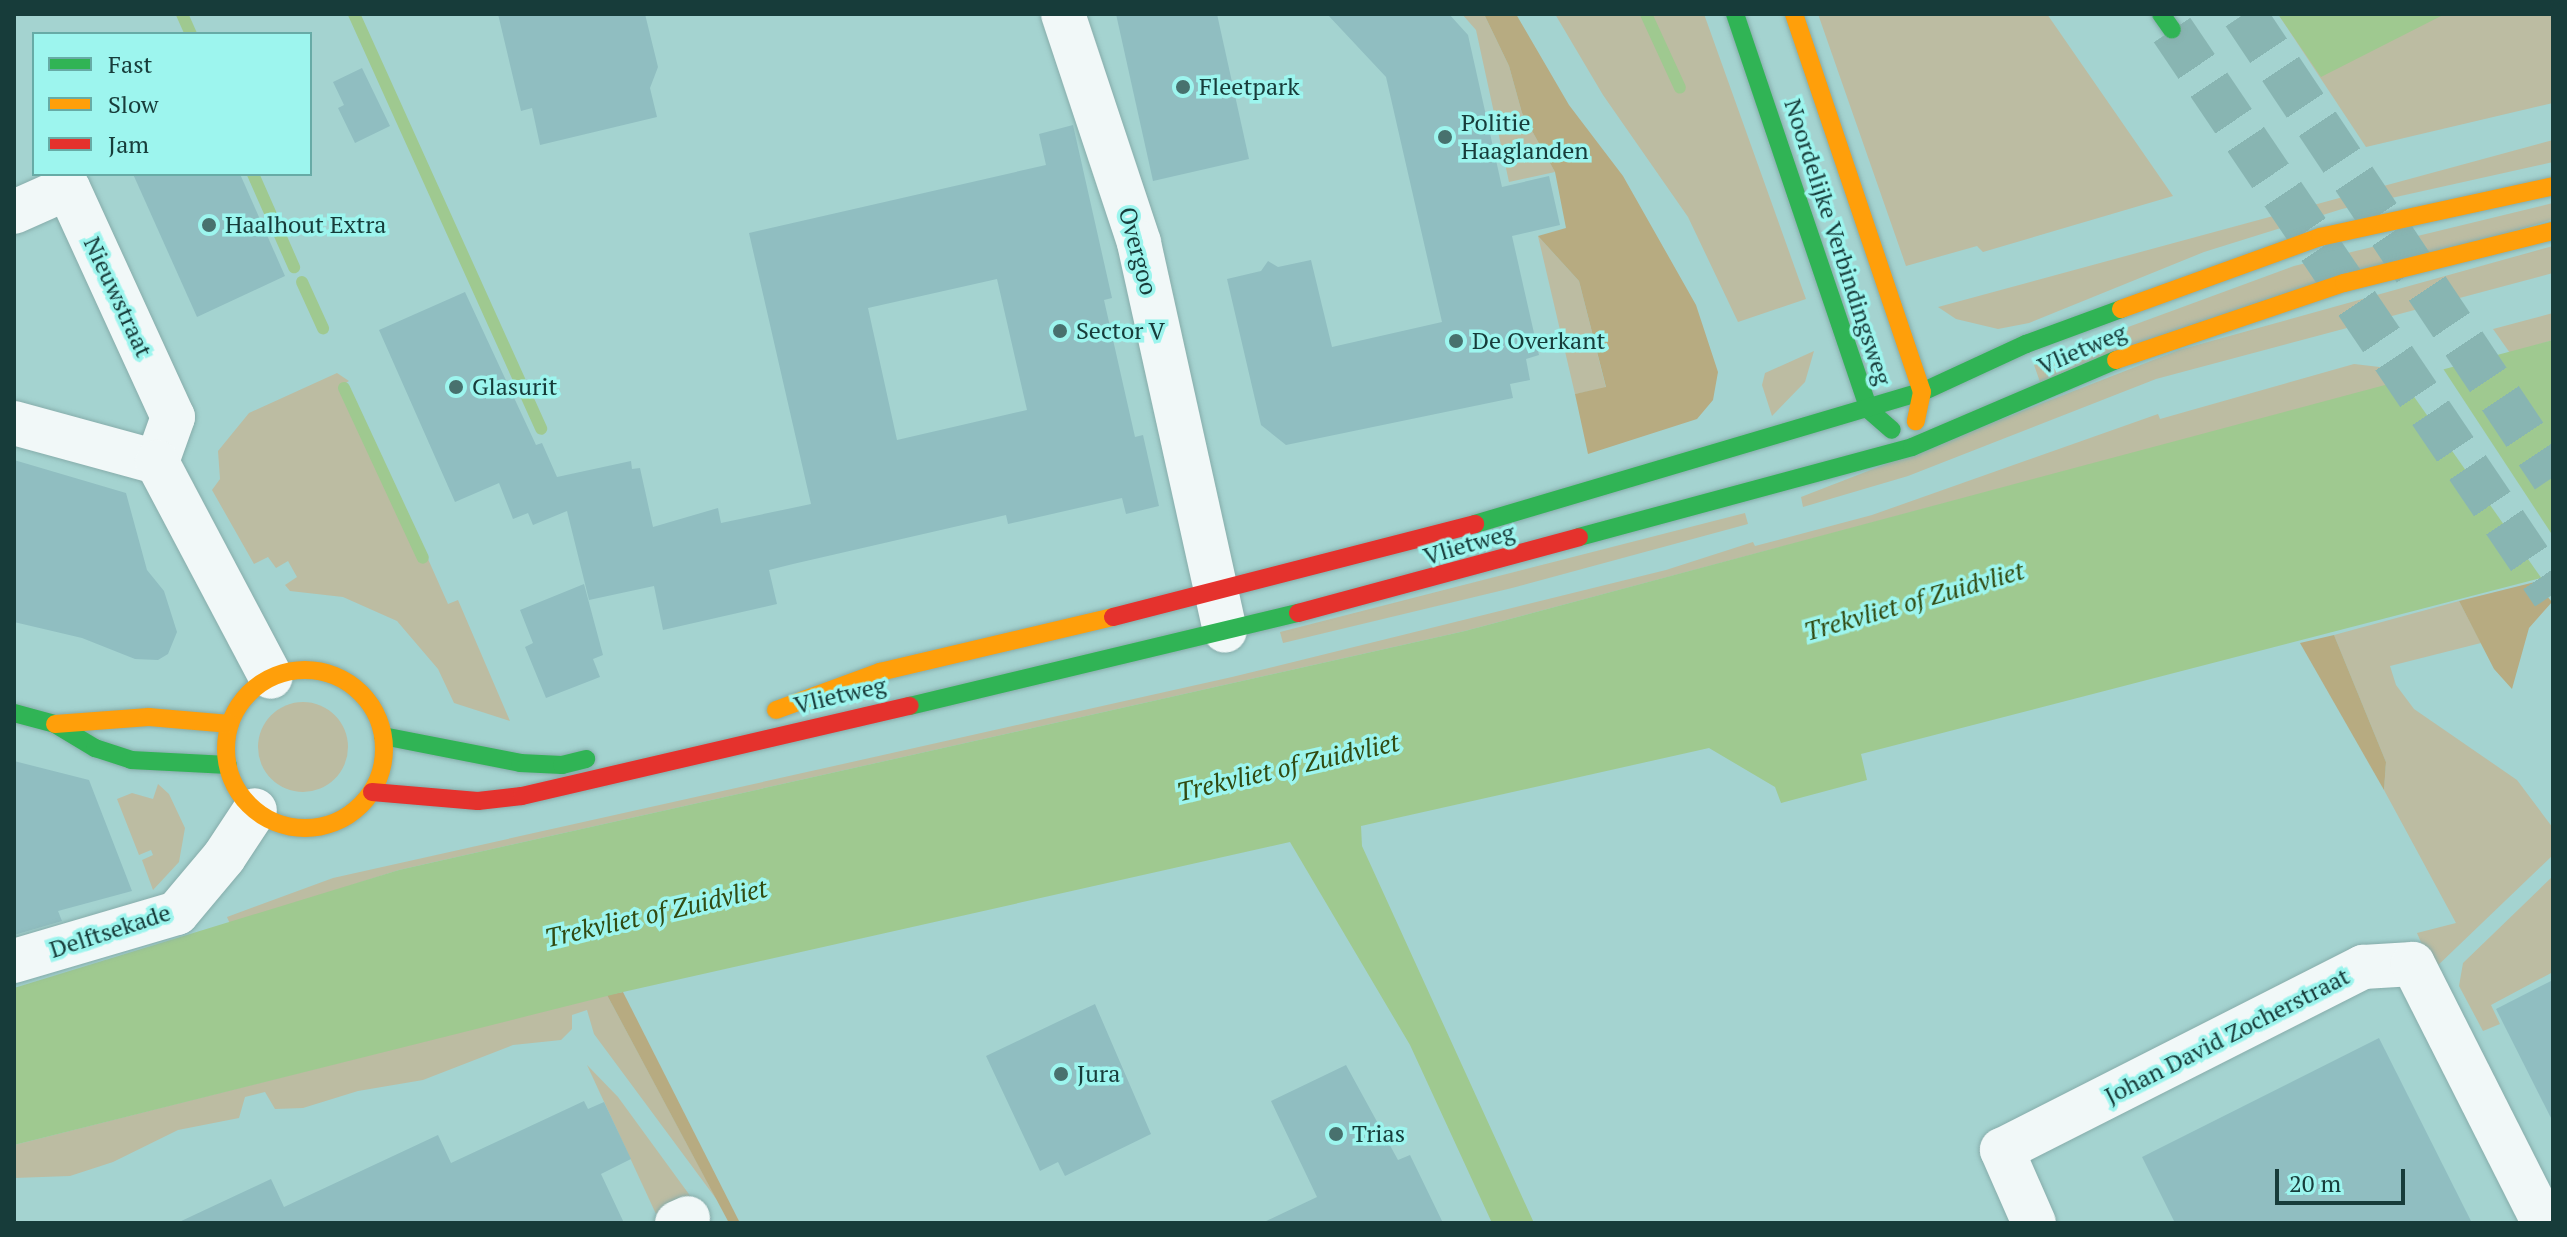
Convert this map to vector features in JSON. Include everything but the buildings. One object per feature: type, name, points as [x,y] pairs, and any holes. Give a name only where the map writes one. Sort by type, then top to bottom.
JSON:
[{"type":"street","name":"Overgoo","points":[[1063,14],[1139,243],[1221,613]]},
{"type":"street","name":"Noordelijke Verbindingsweg","points":[[1735,14],[1869,410],[1912,447]]},
{"type":"street","name":"Noordelijke Verbindingsweg","points":[[1794,14],[1922,392],[1912,447]]},
{"type":"street","points":[[2161,14],[2172,30]]},
{"type":"street","name":"Vlietweg","points":[[757,714],[880,672],[1221,613],[1547,505],[1922,392],[2026,344],[2320,237],[2553,186]]},
{"type":"street","name":"Nieuwstraat","points":[[14,212],[68,188],[173,417],[157,462]]},
{"type":"street","name":"Vlietweg","points":[[372,792],[478,801],[522,796],[1221,613],[1912,447],[2152,345],[2344,283],[2553,231]]},
{"type":"street","points":[[14,423],[157,462],[271,677]]},
{"type":"street","points":[[306,670],[341,679],[369,702],[383,736],[383,765],[372,792],[348,815],[317,827],[284,825],[255,810],[237,790],[228,765],[230,724],[245,697],[271,677],[306,670]]},
{"type":"street","points":[[14,713],[55,724],[95,748],[139,762],[228,765]]},
{"type":"street","points":[[55,724],[149,717],[230,724]]},
{"type":"street","points":[[383,736],[520,763],[562,765],[608,753]]},
{"type":"street","name":"Delftsekade","points":[[14,961],[177,913],[224,857],[255,810]]},
{"type":"street","name":"Johan David Zocherstraat","points":[[2034,1223],[2002,1150],[2363,967],[2413,964],[2544,1223]]},
{"type":"shaded area","points":[[1462,14],[1484,14],[1509,66],[1522,113],[1555,172],[1509,182],[1476,30]]},
{"type":"shaded area","points":[[1484,14],[1516,14],[1569,105],[1623,176],[1696,305],[1718,372],[1713,400],[1697,419],[1588,454],[1575,394],[1606,387],[1579,281],[1538,236],[1566,228],[1555,172],[1522,113],[1509,66]]},
{"type":"shaded area","points":[[1555,14],[1704,14],[1806,299],[1738,322],[1688,217],[1603,95]]},
{"type":"shaded area","points":[[1818,14],[2047,14],[2173,196],[1983,252],[1977,246],[1906,266]]},
{"type":"shaded area","points":[[2278,14],[2553,14],[2553,103],[2366,147]]},
{"type":"shaded area","points":[[2553,140],[2553,162],[2342,209],[2204,252],[2029,323],[1998,329],[1956,319],[1938,307]]},
{"type":"shaded area","points":[[2553,203],[2553,219],[2040,382],[2033,362],[2294,266]]},
{"type":"shaded area","points":[[1538,236],[1579,281],[1606,388],[1575,394]]},
{"type":"shaded area","points":[[2553,246],[2553,273],[2156,379],[1908,476],[1803,507],[1801,497],[2179,350]]},
{"type":"shaded area","points":[[2553,313],[2553,340],[2510,353],[2493,329]]},
{"type":"shaded area","points":[[1814,351],[1805,382],[1772,416],[1762,385],[1765,373]]},
{"type":"shaded area","points":[[2354,364],[2388,368],[2400,382],[1465,631],[399,870],[230,924],[227,917],[333,878],[1232,677],[1666,570],[1753,542],[1755,546],[1872,515],[2158,414],[2160,419]]},
{"type":"shaded area","points":[[337,373],[349,381],[338,388],[420,563],[428,559],[448,604],[458,600],[510,721],[454,703],[438,669],[397,621],[343,597],[290,591],[285,585],[297,577],[288,561],[276,568],[268,557],[254,564],[212,490],[220,479],[218,451],[249,413]]},
{"type":"shaded area","points":[[1745,513],[1748,524],[1512,588],[1283,643],[1280,632]]},
{"type":"shaded area","points":[[2535,582],[2552,602],[2529,628],[2512,689],[2494,669],[2459,601]]},
{"type":"shaded area","points":[[2459,601],[2481,643],[2390,666],[2396,685],[2414,709],[2517,780],[2553,828],[2553,855],[2433,970],[2417,933],[2456,923],[2384,790],[2386,762],[2334,635]]},
{"type":"shaded area","points":[[2334,635],[2386,762],[2384,790],[2300,643]]},
{"type":"shaded area","points":[[303,702],[320,706],[335,715],[344,730],[348,747],[344,764],[335,779],[320,788],[303,792],[286,788],[271,779],[262,764],[258,747],[262,730],[271,715],[286,706]]},
{"type":"shaded area","points":[[158,784],[169,794],[185,828],[179,862],[153,890],[142,860],[153,855],[151,850],[139,855],[117,799],[132,793],[153,799]]},
{"type":"shaded area","points":[[2553,876],[2553,972],[2491,1005],[2500,1024],[2483,1031],[2459,986],[2463,963]]},
{"type":"shaded area","points":[[623,992],[740,1223],[729,1223],[607,995]]},
{"type":"shaded area","points":[[607,995],[717,1200],[594,1034],[587,1010],[572,1015],[572,1029],[561,1040],[513,1045],[423,1080],[358,1091],[303,1108],[275,1109],[265,1092],[245,1097],[239,1118],[178,1130],[113,1162],[70,1176],[14,1178],[14,1145]]},
{"type":"shaded area","points":[[587,1065],[618,1097],[691,1197],[656,1214]]},
{"type":"water","points":[[2278,14],[2445,14],[2321,77]]},
{"type":"water","name":"Trekvliet of Zuidvliet","points":[[2553,340],[2553,575],[1861,754],[1867,780],[1781,803],[1775,787],[1709,748],[1361,826],[1362,846],[1534,1223],[1492,1223],[1410,1045],[1290,842],[623,992],[14,1145],[14,988],[399,870],[1465,631]]},
{"type":"pier","points":[[2442,367],[2553,536],[2553,576],[2542,579],[2403,381]]},
{"type":"waterway","points":[[182,14],[190,32]]},
{"type":"waterway","points":[[354,14],[541,429]]},
{"type":"waterway","points":[[1646,14],[1680,88]]},
{"type":"waterway","points":[[254,176],[294,267]]},
{"type":"waterway","points":[[302,282],[323,328]]},
{"type":"waterway","points":[[344,388],[423,558]]},
{"type":"tunnel","points":[[2244,14],[2553,477]]},
{"type":"tunnel","points":[[2172,30],[2553,594]]},
{"type":"traffic: fast","points":[[1735,14],[1869,410],[1892,430]]},
{"type":"traffic: fast","points":[[2161,14],[2172,30]]},
{"type":"traffic: fast","points":[[1475,524],[1922,392],[2026,344],[2121,309]]},
{"type":"traffic: fast","points":[[1579,537],[1912,447],[2116,360]]},
{"type":"traffic: fast","points":[[910,706],[1298,613]]},
{"type":"traffic: fast","points":[[14,713],[55,724],[95,748],[131,760],[228,765]]},
{"type":"traffic: fast","points":[[383,736],[520,763],[562,765],[586,759]]},
{"type":"traffic: slow","points":[[1794,14],[1922,392],[1916,421]]},
{"type":"traffic: slow","points":[[2121,309],[2320,237],[2553,186]]},
{"type":"traffic: slow","points":[[2116,360],[2344,283],[2553,231]]},
{"type":"traffic: slow","points":[[776,710],[880,672],[1113,617]]},
{"type":"traffic: slow","points":[[305,670],[335,676],[361,693],[378,719],[384,749],[378,779],[361,805],[335,822],[305,828],[275,822],[249,805],[232,779],[226,749],[232,719],[249,693],[275,676],[305,670]]},
{"type":"traffic: slow","points":[[55,724],[149,717],[230,724]]},
{"type":"traffic: jam","points":[[1113,617],[1475,524]]},
{"type":"traffic: jam","points":[[1298,613],[1579,537]]},
{"type":"traffic: jam","points":[[372,792],[478,801],[522,796],[910,706]]},
{"type":"place","name":"Fleetpark","points":[[1183,87]]},
{"type":"place","name":"Politie Haaglanden","points":[[1445,137]]},
{"type":"place","name":"Haalhout Extra","points":[[209,225]]},
{"type":"place","name":"Sector V","points":[[1060,331]]},
{"type":"place","name":"De Overkant","points":[[1456,341]]},
{"type":"place","name":"Glasurit","points":[[456,387]]},
{"type":"place","name":"Jura","points":[[1061,1074]]},
{"type":"place","name":"Trias","points":[[1336,1134]]}]
